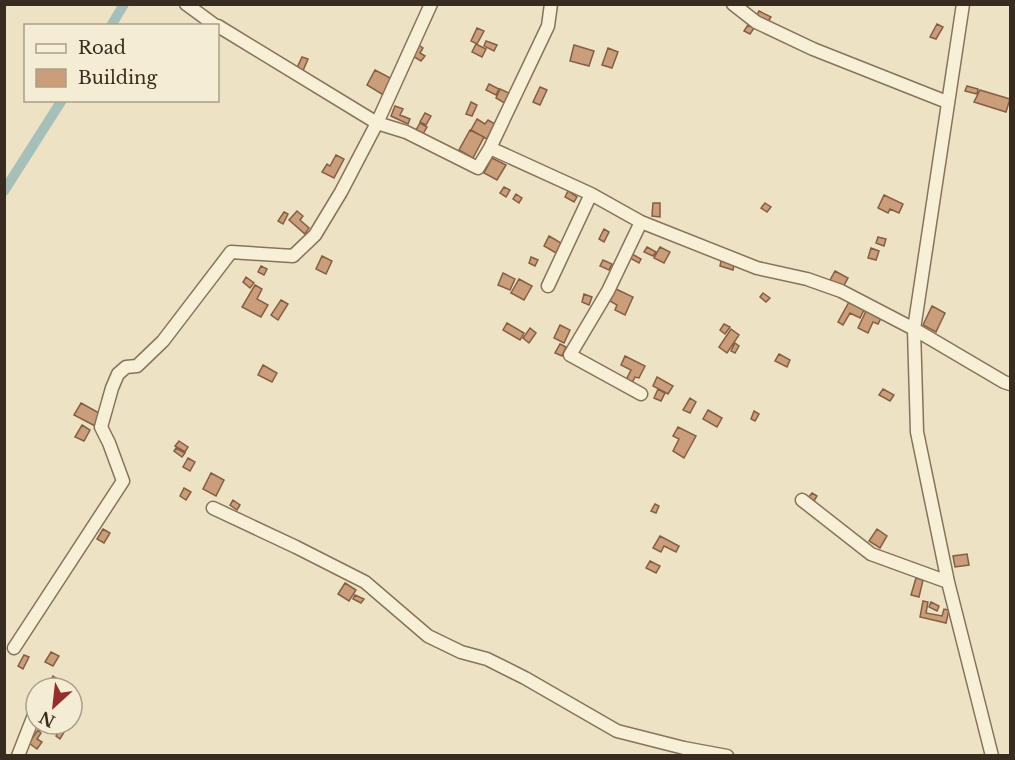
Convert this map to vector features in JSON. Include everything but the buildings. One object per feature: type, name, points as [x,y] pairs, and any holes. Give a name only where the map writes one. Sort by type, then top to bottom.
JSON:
[{"type":"street","points":[[186,4],[214,24]]},
{"type":"street","points":[[14,648],[123,481],[101,427],[118,374],[126,367],[137,366],[163,341],[231,252],[293,256],[315,235],[341,192],[377,123],[431,4]]},
{"type":"street","points":[[219,27],[377,123],[406,132],[478,168],[490,148],[548,26],[551,4]]},
{"type":"street","points":[[733,4],[756,22],[813,49],[948,102]]},
{"type":"street","points":[[963,4],[914,328],[916,432],[948,582],[992,756]]},
{"type":"street","points":[[490,148],[591,194],[641,222],[757,268],[807,279],[841,291],[914,328],[1011,384]]},
{"type":"street","points":[[548,286],[591,194]]},
{"type":"street","points":[[641,222],[608,291],[570,355],[641,394]]},
{"type":"street","points":[[802,500],[871,554],[948,582]]},
{"type":"street","points":[[213,508],[365,582],[428,636],[461,652],[487,659],[525,678],[617,732],[727,756]]},
{"type":"street","points":[[18,756],[26,736]]},
{"type":"waterway","points":[[112,24],[124,4]]},
{"type":"waterway","points":[[4,191],[61,102]]}]
